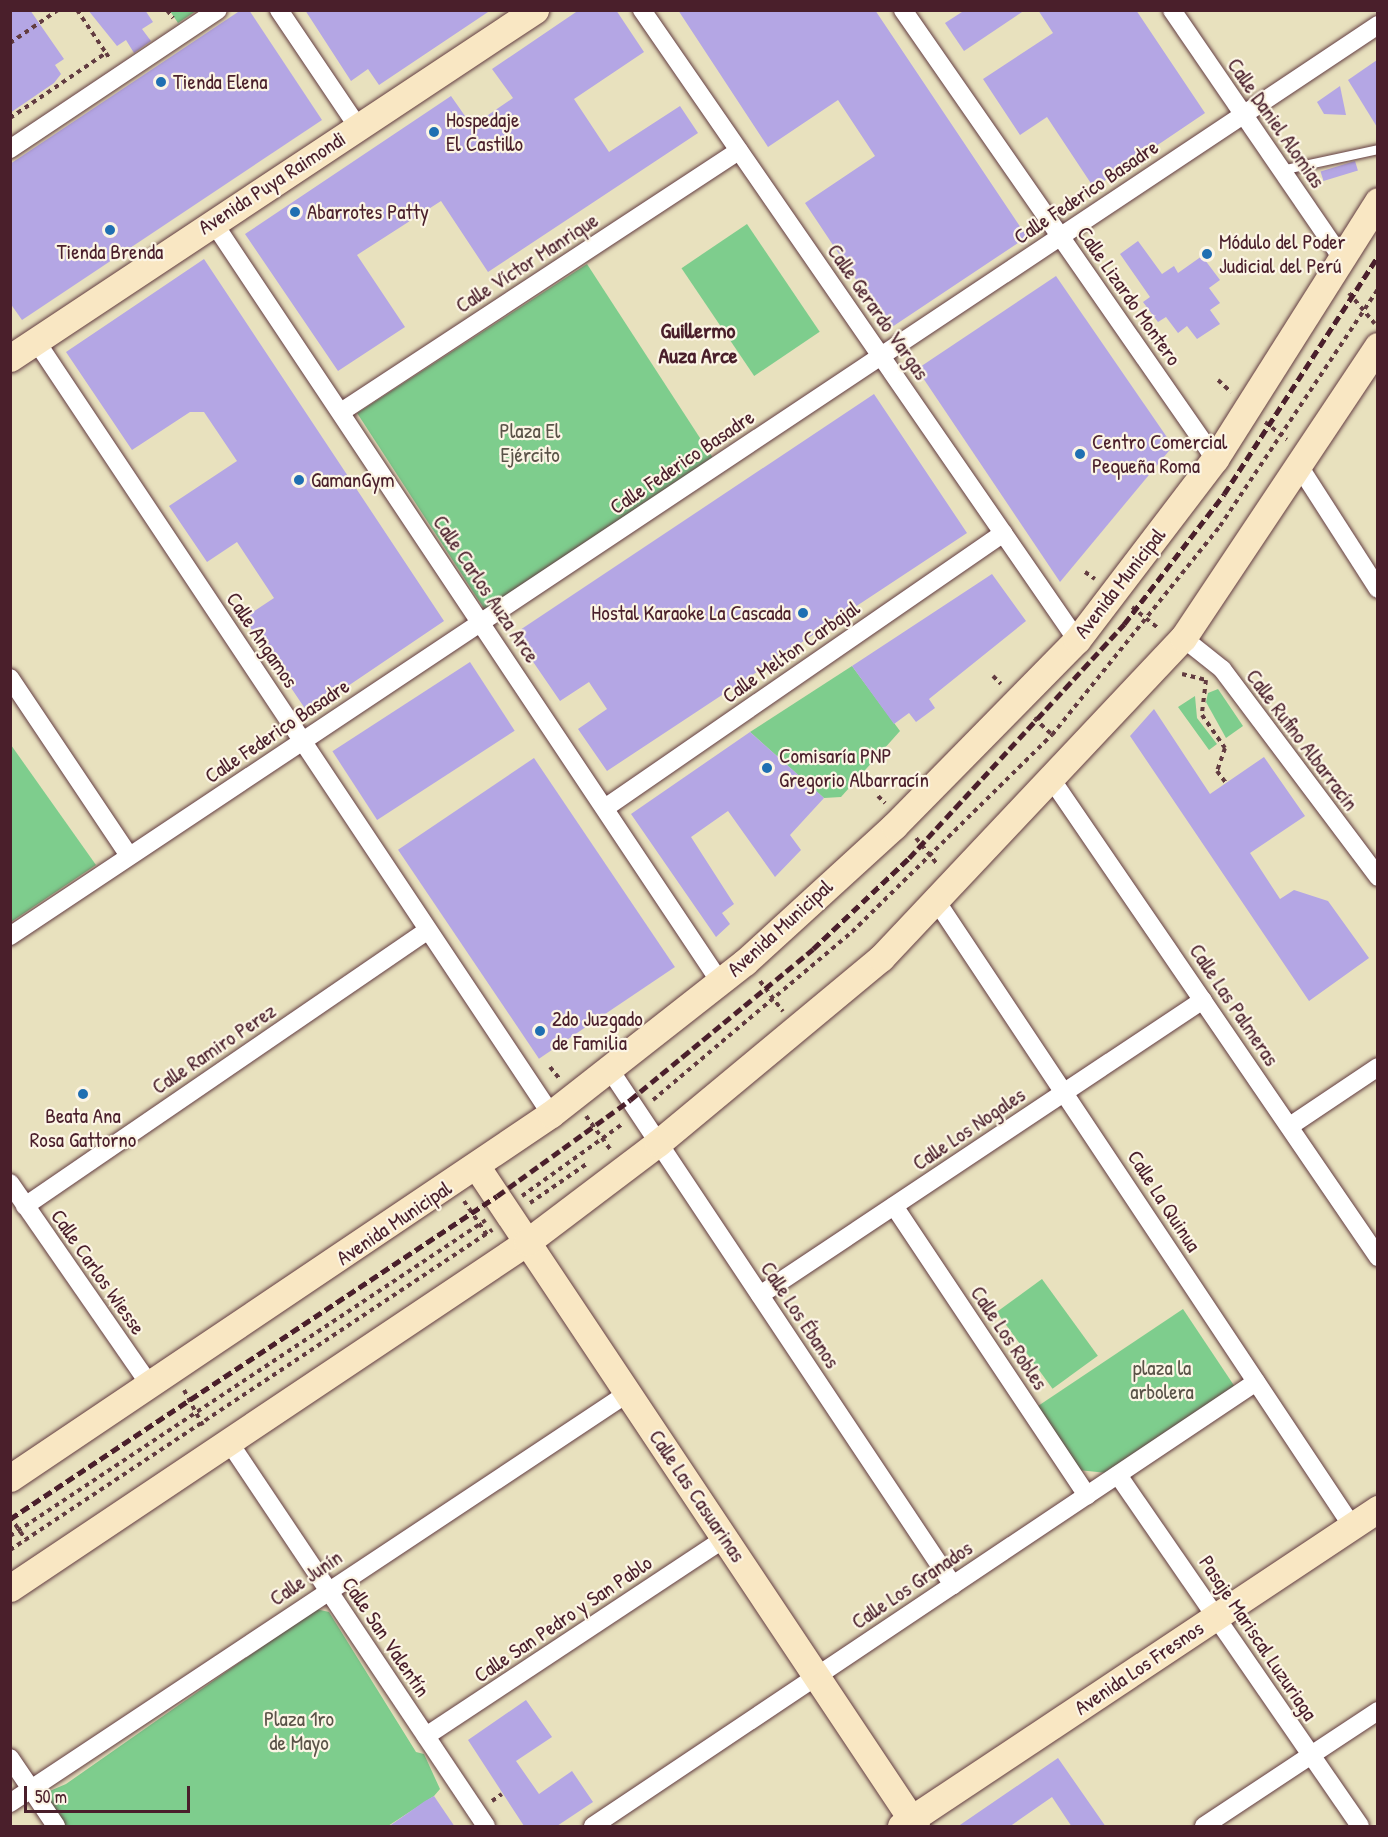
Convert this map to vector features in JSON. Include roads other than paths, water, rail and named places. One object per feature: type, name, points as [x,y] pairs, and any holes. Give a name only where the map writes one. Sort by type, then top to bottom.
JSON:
[{"type":"main road","name":"Avenida Puya Raimondi","points":[[10,358],[535,10]]},
{"type":"main road","name":"Avenida Municipal","points":[[10,1478],[453,1184],[610,1071],[745,962],[900,820],[1077,640],[1215,459],[1343,260],[1377,201]]},
{"type":"main road","points":[[10,1588],[527,1242],[617,1158],[643,1128],[790,1020],[1052,780],[1180,643],[1304,460],[1377,346]]},
{"type":"main road","name":"Calle Las Casuarinas","points":[[477,1167],[509,1209],[527,1242],[817,1677],[910,1824]]},
{"type":"main road","name":"Avenida Los Fresnos","points":[[910,1824],[1377,1509]]},
{"type":"street","points":[[10,149],[218,10]]},
{"type":"street","points":[[279,10],[358,127]]},
{"type":"street","name":"Calle Gerardo Vargas","points":[[642,10],[1077,640]]},
{"type":"street","name":"Calle Lizardo Montero","points":[[903,10],[1215,459]]},
{"type":"street","name":"Calle Daniel Alomias","points":[[1172,10],[1343,260]]},
{"type":"street","name":"Calle Federico Basadre","points":[[10,936],[1377,25]]},
{"type":"street","name":"Calle Víctor Manrique","points":[[341,412],[739,151]]},
{"type":"street","name":"Calle Carlos Auza Arce","points":[[213,222],[720,982]]},
{"type":"street","name":"Calle Angamos","points":[[36,341],[551,1114]]},
{"type":"street","points":[[1304,460],[1377,589]]},
{"type":"street","name":"Calle Melton Carbajal","points":[[605,808],[1003,533]]},
{"type":"street","name":"Calle Rufino Albarracín","points":[[1180,643],[1222,669],[1371,858],[1377,877]]},
{"type":"street","points":[[10,678],[129,856]]},
{"type":"street","name":"Calle Las Palmeras","points":[[1052,780],[1290,1126],[1377,1257]]},
{"type":"street","name":"Calle La Quinua","points":[[940,882],[1065,1092],[1352,1526]]},
{"type":"street","name":"Calle Ramiro Perez","points":[[26,1206],[428,930]]},
{"type":"street","name":"Calle Los Nogales","points":[[760,1295],[1203,1000]]},
{"type":"street","points":[[1290,1126],[1377,1067]]},
{"type":"street","name":"Calle Los Ébanos","points":[[610,1071],[643,1128],[760,1295],[953,1586]]},
{"type":"street","name":"Calle Carlos Wiesse","points":[[10,1183],[150,1385]]},
{"type":"street","name":"Calle Los Robles","points":[[894,1206],[1087,1496]]},
{"type":"street","name":"Calle Los Granados","points":[[593,1827],[1256,1382]]},
{"type":"street","name":"Calle Junín","points":[[10,1803],[628,1393]]},
{"type":"street","name":"Calle San Valentín","points":[[223,1446],[328,1590],[486,1827]]},
{"type":"street","name":"Pasaje Mariscal Luzuriaga","points":[[1118,1474],[1360,1827]]},
{"type":"street","name":"Calle San Pedro y San Pablo","points":[[426,1736],[725,1538]]},
{"type":"street","points":[[1204,1827],[1377,1711]]},
{"type":"street","points":[[10,1758],[56,1827]]},
{"type":"lane","points":[[1281,170],[1377,149]]},
{"type":"railway","points":[[10,1519],[497,1196],[630,1100],[813,949],[909,858],[1124,624],[1224,494],[1378,256]]},
{"type":"place","name":"Tienda Elena","points":[[161,82]]},
{"type":"place","name":"Hospedaje El Castillo","points":[[434,132]]},
{"type":"place","name":"Abarrotes Patty","points":[[295,212]]},
{"type":"place","name":"Tienda Brenda","points":[[110,230]]},
{"type":"place","name":"Módulo del Poder Judicial del Perú","points":[[1207,254]]},
{"type":"place","name":"Centro Comercial Pequeña Roma","points":[[1080,454]]},
{"type":"place","name":"GamanGym","points":[[299,480]]},
{"type":"place","name":"Hostal Karaoke La Cascada","points":[[803,613]]},
{"type":"place","name":"Comisaría PNP Gregorio Albarracín","points":[[767,768]]},
{"type":"place","name":"2do Juzgado de Familia","points":[[540,1031]]},
{"type":"place","name":"Beata Ana Rosa Gattorno","points":[[83,1094]]},
{"type":"district","name":"Guillermo Auza Arce","points":[[698,342]]},
{"type":"park label","name":"Plaza El Ejército","points":[[530,443]]},
{"type":"park label","name":"plaza la arbolera","points":[[1162,1380]]},
{"type":"park label","name":"Plaza 1ro de Mayo","points":[[299,1731]]}]
